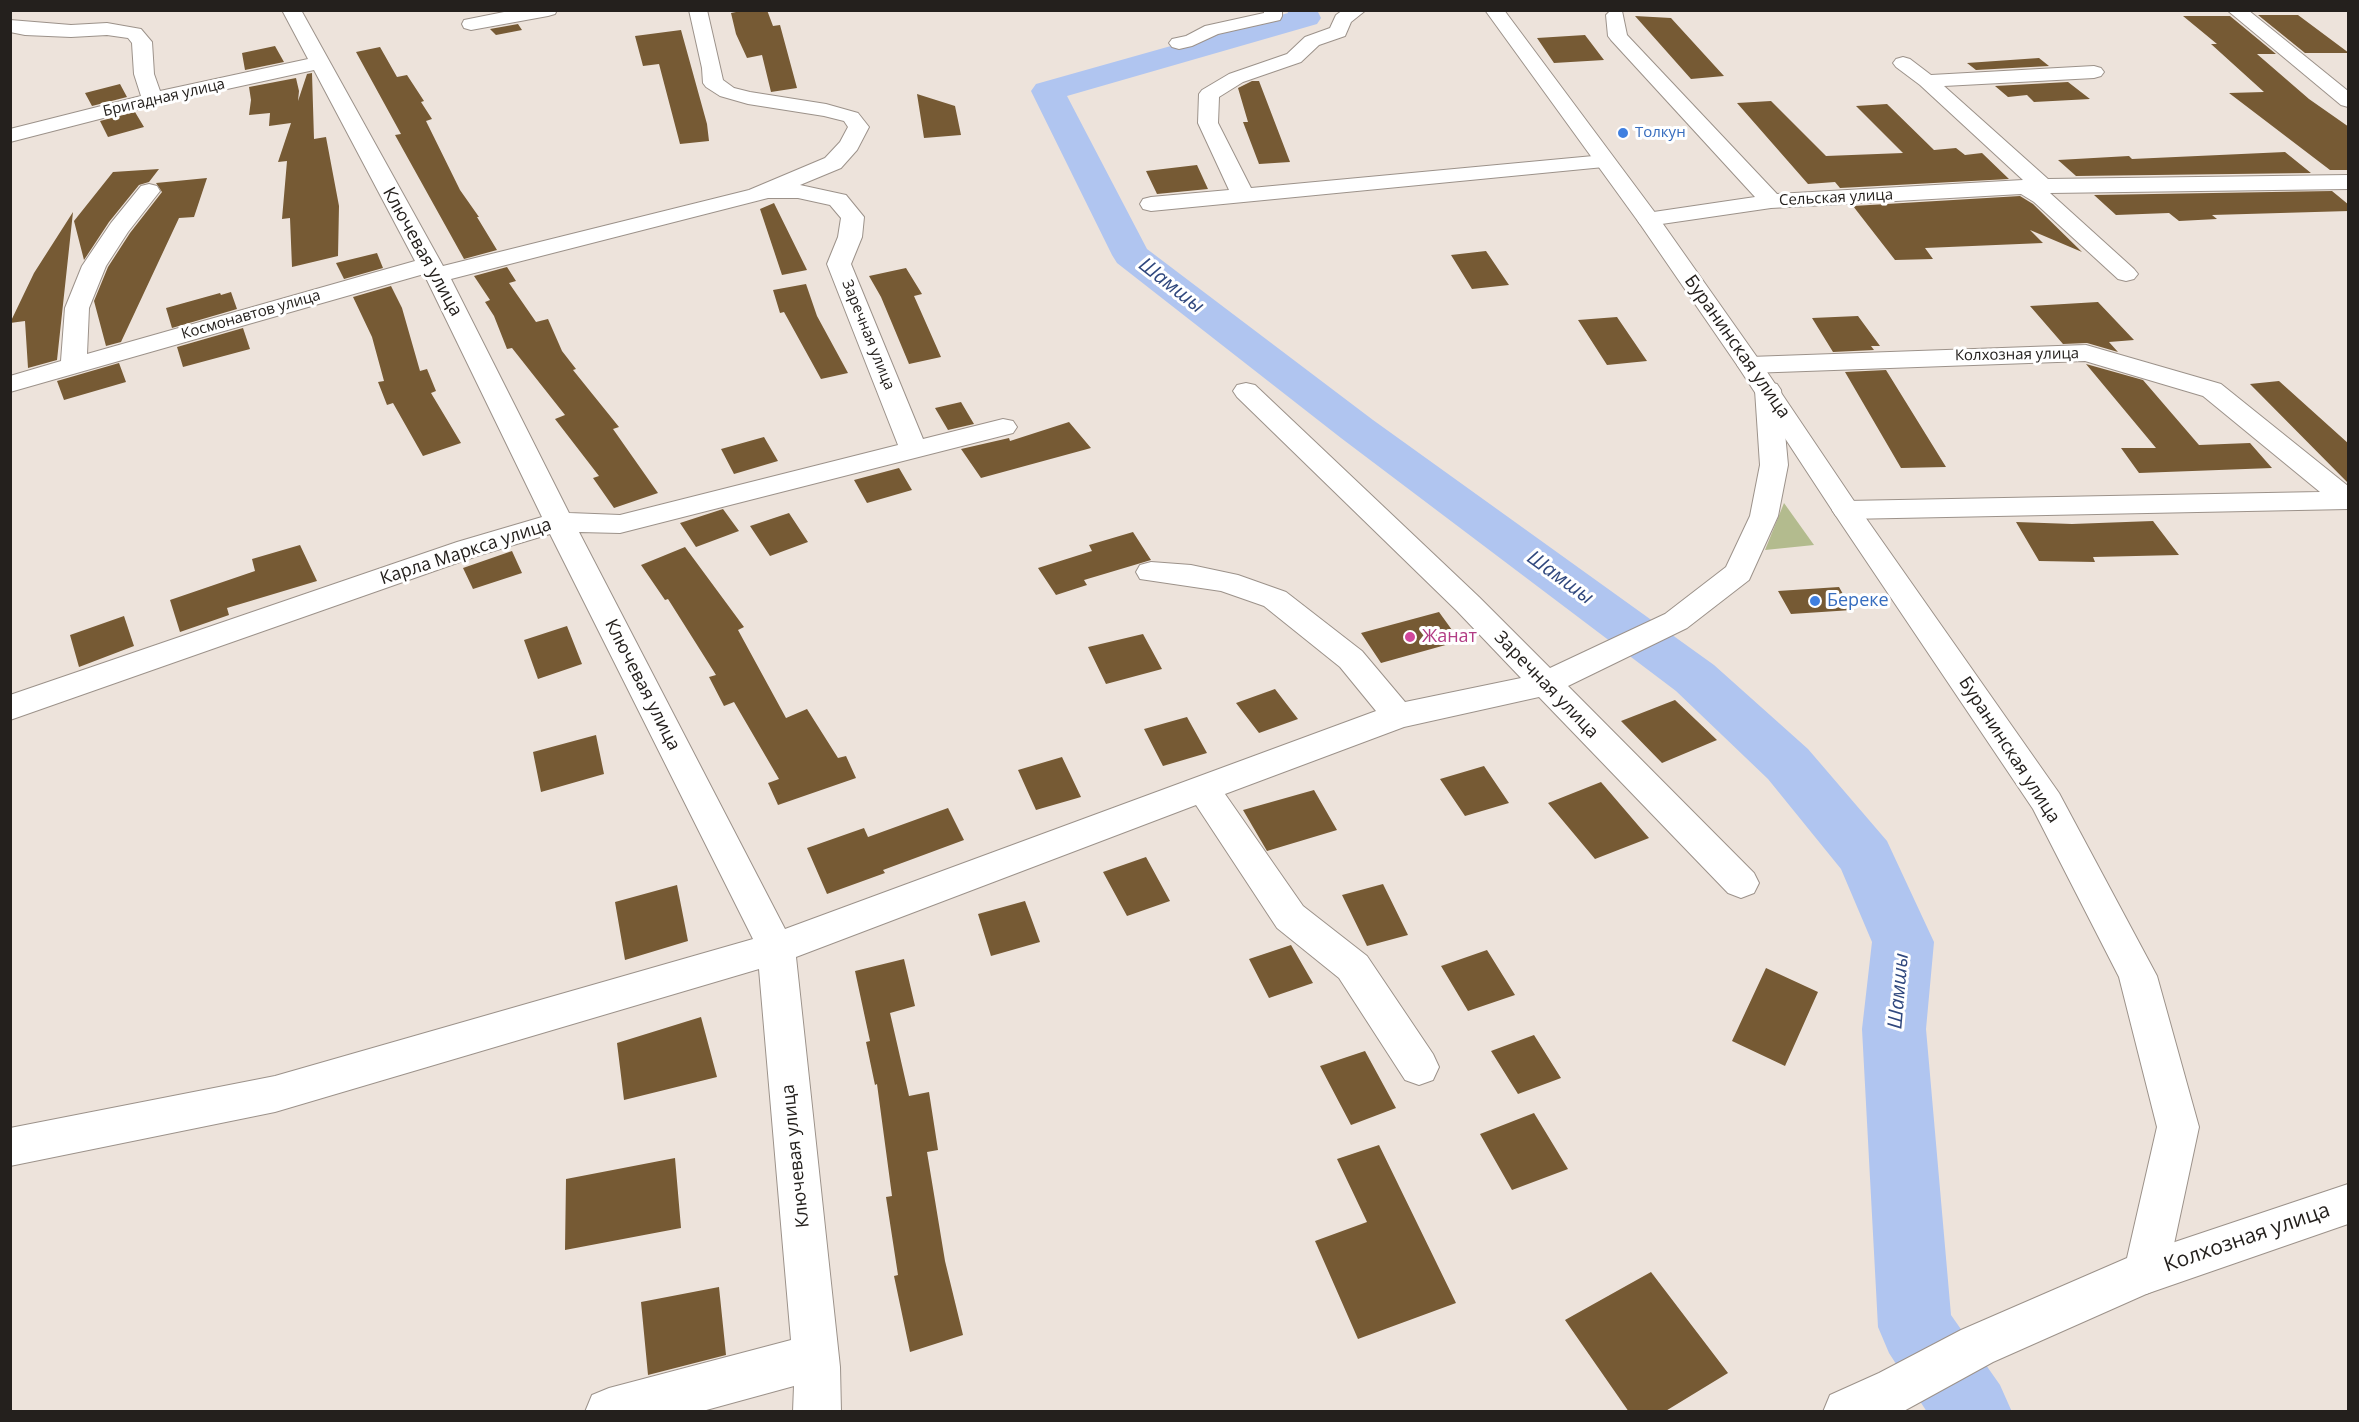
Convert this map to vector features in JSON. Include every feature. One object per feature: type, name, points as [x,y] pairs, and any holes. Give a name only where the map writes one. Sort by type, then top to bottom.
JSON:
[{"type":"street","name":"Ключевая улица","points":[[291,10],[433,270],[776,948],[816,1357],[817,1412]]},
{"type":"street","points":[[471,24],[548,10]]},
{"type":"street","points":[[698,10],[712,68],[712,83],[727,92],[748,98],[826,110],[850,117],[859,127],[849,145],[833,164],[766,191]]},
{"type":"street","points":[[1179,43],[1192,40],[1212,30],[1252,23],[1273,16],[1273,10]]},
{"type":"street","points":[[1243,195],[1208,123],[1209,94],[1236,78],[1294,58],[1312,41],[1338,32],[1343,19],[1357,10]]},
{"type":"street","name":"Буранинская улица","points":[[1494,10],[1648,219],[1759,378],[1846,510],[2047,802],[2138,976],[2178,1127],[2146,1272]]},
{"type":"street","points":[[2236,10],[2349,101]]},
{"type":"street","points":[[1615,15],[1618,36],[1771,201]]},
{"type":"street","points":[[10,26],[60,31],[107,29],[134,33],[142,42],[144,74],[152,99]]},
{"type":"street","name":"Бригадная улица","points":[[10,136],[152,99],[318,63]]},
{"type":"street","points":[[1903,63],[1927,81],[2034,186],[2042,197],[2126,274]]},
{"type":"street","points":[[1927,81],[2094,72]]},
{"type":"street","points":[[1151,204],[1604,161]]},
{"type":"street","name":"Сельская улица","points":[[1648,219],[1771,201],[2034,186],[2349,182]]},
{"type":"street","points":[[74,366],[77,308],[94,266],[119,228],[149,191]]},
{"type":"street","name":"Космонавтов улица","points":[[10,384],[433,270],[766,191]]},
{"type":"street","name":"Заречная улица","points":[[766,191],[798,191],[838,200],[853,217],[850,237],[839,264],[913,449]]},
{"type":"street","name":"Колхозная улица","points":[[1759,378],[2086,353],[2212,390],[2348,500]]},
{"type":"street","points":[[10,1147],[275,1094],[776,948],[1398,716],[1544,684],[1676,621],[1738,573],[1764,516],[1774,465],[1759,378]]},
{"type":"street","name":"Заречная улица","points":[[1245,391],[1468,604],[1741,883]]},
{"type":"street","name":"Карла Маркса улица","points":[[10,708],[466,549],[559,522],[620,524],[1003,427]]},
{"type":"street","name":"Колхозная улица","points":[[1846,510],[2348,500]]},
{"type":"street","points":[[1151,572],[1191,575],[1227,582],[1275,599],[1350,659],[1398,716]]},
{"type":"street","points":[[1203,789],[1290,917],[1353,967],[1419,1067]]},
{"type":"street","name":"Колхозная улица","points":[[2146,1272],[2349,1204]]},
{"type":"street","points":[[1866,1405],[1977,1346],[2146,1272]]},
{"type":"street","points":[[609,1412],[816,1357]]},
{"type":"green space","points":[[1784,503],[1814,545],[1765,550]]},
{"type":"building","points":[[767,10],[773,26],[780,25],[797,88],[771,92],[762,55],[747,58],[736,34],[731,13]]},
{"type":"building","points":[[2258,15],[2298,15],[2349,53],[2305,53]]},
{"type":"building","points":[[1635,16],[1671,18],[1724,76],[1691,79]]},
{"type":"building","points":[[2183,16],[2230,16],[2276,54],[2257,54],[2309,99],[2349,127],[2349,170],[2330,170],[2229,93],[2264,92],[2211,44],[2217,44]]},
{"type":"building","points":[[518,24],[522,30],[496,35],[490,29]]},
{"type":"building","points":[[681,30],[707,124],[709,141],[680,144],[659,64],[643,66],[635,36]]},
{"type":"building","points":[[1585,35],[1604,60],[1554,63],[1537,38]]},
{"type":"building","points":[[275,46],[284,62],[245,70],[242,53]]},
{"type":"building","points":[[380,47],[397,77],[407,75],[424,101],[421,102],[432,119],[426,121],[460,190],[479,217],[477,217],[497,250],[464,259],[395,135],[401,134],[356,52]]},
{"type":"building","points":[[2039,58],[2049,66],[1976,70],[1967,63]]},
{"type":"building","points":[[312,73],[314,139],[326,137],[339,206],[338,256],[292,267],[290,218],[282,219],[287,161],[278,162],[291,123],[269,126],[270,113],[249,115],[251,100],[249,87],[296,78],[299,91],[298,101],[307,74]]},
{"type":"building","points":[[1252,81],[1259,81],[1290,162],[1259,164],[1243,122],[1248,122],[1238,88]]},
{"type":"building","points":[[2068,82],[2090,99],[2034,102],[2027,95],[2008,97],[1995,86]]},
{"type":"building","points":[[120,84],[127,97],[92,106],[85,93]]},
{"type":"building","points":[[917,94],[955,106],[961,135],[924,138]]},
{"type":"building","points":[[1771,101],[1826,156],[1903,153],[1856,106],[1887,104],[1934,150],[1956,148],[1965,155],[1982,153],[2009,179],[1840,188],[1835,182],[1808,184],[1737,103]]},
{"type":"building","points":[[135,112],[144,127],[108,137],[100,121]]},
{"type":"building","points":[[2285,152],[2311,173],[2076,176],[2058,160],[2129,156],[2132,159]]},
{"type":"building","points":[[1197,165],[1208,189],[1157,194],[1146,171]]},
{"type":"building","points":[[159,169],[149,182],[139,185],[109,222],[84,260],[74,221],[113,172]]},
{"type":"building","points":[[207,178],[194,217],[179,218],[121,342],[106,346],[94,301],[108,267],[130,233],[162,192],[156,183]]},
{"type":"building","points":[[2332,191],[2349,205],[2349,211],[2212,215],[2217,219],[2179,221],[2169,213],[2116,215],[2094,195]]},
{"type":"building","points":[[2020,196],[2033,204],[2082,252],[2030,230],[2043,243],[1925,248],[1933,259],[1895,260],[1853,206]]},
{"type":"building","points":[[774,203],[807,270],[782,275],[760,209]]},
{"type":"building","points":[[73,212],[57,360],[28,368],[25,321],[10,323],[34,273]]},
{"type":"building","points":[[1486,251],[1509,285],[1472,289],[1451,255]]},
{"type":"building","points":[[377,253],[383,268],[344,279],[336,263]]},
{"type":"building","points":[[507,267],[516,281],[509,283],[536,322],[548,319],[562,351],[576,369],[573,370],[619,427],[613,429],[658,493],[614,508],[593,478],[599,476],[555,419],[565,415],[512,348],[507,349],[494,316],[485,302],[490,300],[474,276]]},
{"type":"building","points":[[906,268],[922,294],[914,296],[941,357],[909,364],[881,297],[869,276]]},
{"type":"building","points":[[806,284],[817,316],[848,373],[821,379],[784,312],[780,313],[773,290]]},
{"type":"building","points":[[391,286],[402,308],[420,371],[427,369],[436,391],[431,393],[461,443],[423,456],[393,403],[387,405],[378,382],[384,381],[372,337],[353,297]]},
{"type":"building","points":[[231,292],[237,309],[172,328],[166,308]]},
{"type":"building","points":[[2098,302],[2134,340],[2109,342],[2118,352],[2087,343],[2063,344],[2030,306]]},
{"type":"building","points":[[1858,316],[1880,346],[1871,346],[1874,350],[1833,352],[1812,318]]},
{"type":"building","points":[[1617,317],[1647,361],[1607,365],[1578,320]]},
{"type":"building","points":[[243,328],[250,349],[183,367],[177,347]]},
{"type":"building","points":[[119,363],[126,382],[64,400],[57,381]]},
{"type":"building","points":[[2086,364],[2143,380],[2199,445],[2250,443],[2272,468],[2139,473],[2121,448],[2156,448]]},
{"type":"building","points":[[1886,370],[1946,467],[1901,468],[1845,372]]},
{"type":"building","points":[[2279,381],[2349,444],[2349,484],[2250,384]]},
{"type":"building","points":[[961,402],[974,424],[948,430],[935,408]]},
{"type":"building","points":[[1069,422],[1091,448],[981,478],[961,449],[1009,438],[1010,441]]},
{"type":"building","points":[[764,437],[778,461],[734,474],[721,449]]},
{"type":"building","points":[[899,468],[912,490],[867,503],[854,480]]},
{"type":"building","points":[[723,509],[739,531],[696,547],[680,523]]},
{"type":"building","points":[[789,513],[808,542],[770,556],[750,526]]},
{"type":"building","points":[[2153,521],[2179,555],[2093,557],[2095,562],[2039,561],[2016,522],[2072,524]]},
{"type":"building","points":[[1133,532],[1151,560],[1084,580],[1087,585],[1056,595],[1038,568],[1092,551],[1089,545]]},
{"type":"building","points":[[300,545],[317,581],[227,608],[229,615],[180,632],[170,600],[255,571],[252,559]]},
{"type":"building","points":[[685,547],[744,627],[738,630],[786,718],[807,709],[838,758],[846,756],[856,778],[778,805],[768,783],[779,779],[734,702],[724,706],[709,677],[716,675],[668,599],[665,600],[641,565]]},
{"type":"building","points":[[512,551],[522,573],[473,589],[463,568]]},
{"type":"building","name":"Береке","points":[[1839,587],[1852,610],[1791,614],[1778,591]]},
{"type":"building","name":"Жанат","points":[[1439,612],[1460,641],[1381,663],[1361,633]]},
{"type":"building","points":[[124,616],[134,646],[79,667],[70,635]]},
{"type":"building","points":[[567,626],[582,664],[538,679],[524,640]]},
{"type":"building","points":[[1143,634],[1162,669],[1106,684],[1088,647]]},
{"type":"building","points":[[1275,689],[1298,719],[1259,733],[1236,703]]},
{"type":"building","points":[[1675,700],[1717,740],[1662,763],[1621,721]]},
{"type":"building","points":[[1187,717],[1207,753],[1163,766],[1144,729]]},
{"type":"building","points":[[596,735],[604,774],[541,792],[533,752]]},
{"type":"building","points":[[1062,757],[1081,797],[1036,810],[1018,770]]},
{"type":"building","points":[[1484,766],[1509,803],[1465,816],[1440,779]]},
{"type":"building","points":[[1601,782],[1649,838],[1595,859],[1548,803]]},
{"type":"building","points":[[1314,790],[1337,830],[1267,851],[1243,810]]},
{"type":"building","points":[[948,808],[964,840],[827,894],[807,848],[864,828],[868,837]]},
{"type":"building","points":[[1146,857],[1170,901],[1127,916],[1103,872]]},
{"type":"building","points":[[1383,884],[1408,935],[1367,946],[1342,895]]},
{"type":"building","points":[[677,885],[688,941],[625,960],[615,902]]},
{"type":"building","points":[[1025,901],[1040,942],[991,956],[978,914]]},
{"type":"building","points":[[1291,945],[1313,983],[1269,998],[1249,959]]},
{"type":"building","points":[[1487,950],[1515,995],[1468,1011],[1441,966]]},
{"type":"building","points":[[904,959],[915,1006],[890,1013],[909,1096],[929,1092],[938,1150],[927,1152],[945,1261],[963,1335],[910,1352],[894,1276],[898,1275],[886,1197],[892,1196],[877,1084],[875,1085],[866,1042],[870,1041],[855,971]]},
{"type":"building","points":[[1766,968],[1818,992],[1785,1066],[1732,1041]]},
{"type":"building","points":[[701,1017],[717,1077],[624,1100],[617,1043]]},
{"type":"building","points":[[1534,1035],[1561,1078],[1518,1094],[1491,1051]]},
{"type":"building","points":[[1365,1051],[1396,1108],[1351,1125],[1320,1066]]},
{"type":"building","points":[[1534,1113],[1568,1169],[1512,1190],[1480,1134]]},
{"type":"building","points":[[1379,1145],[1456,1303],[1358,1339],[1315,1241],[1367,1222],[1337,1159]]},
{"type":"building","points":[[675,1158],[681,1228],[565,1250],[566,1179]]},
{"type":"building","points":[[1651,1272],[1728,1373],[1664,1412],[1629,1412],[1565,1320]]},
{"type":"building","points":[[719,1287],[726,1355],[648,1375],[641,1302]]},
{"type":"waterway","name":"Шамшы","points":[[1302,10],[1306,18],[1048,91],[1131,255],[1357,429],[1695,678],[1788,764],[1866,857],[1903,942],[1894,1029],[1915,1327],[1973,1412]]},
{"type":"place","name":"Толкун","points":[[1623,133]]},
{"type":"place","name":"Береке","points":[[1815,601]]},
{"type":"place","name":"Жанат","points":[[1410,637]]}]
